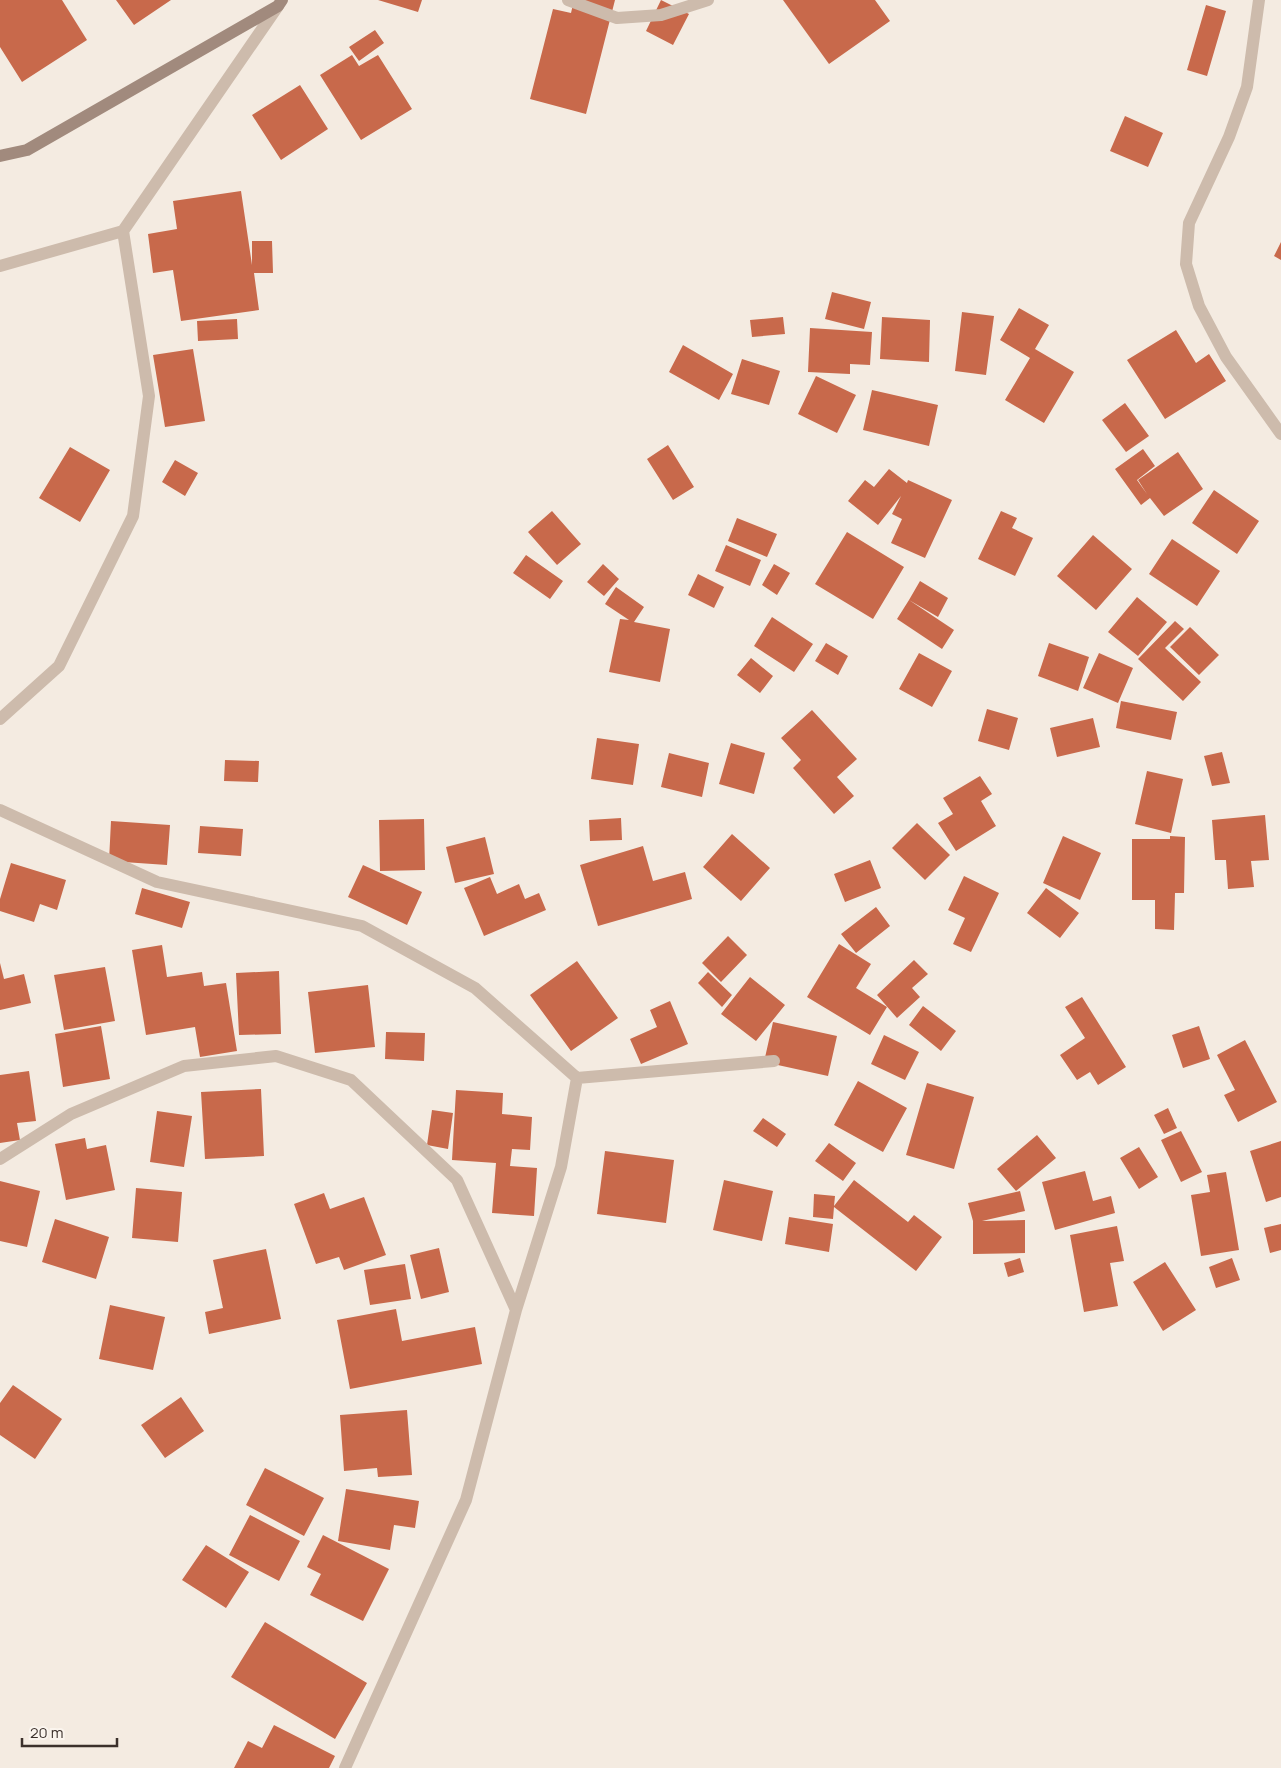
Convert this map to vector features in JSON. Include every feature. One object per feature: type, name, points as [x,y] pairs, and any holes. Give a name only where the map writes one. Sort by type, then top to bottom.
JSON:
[{"type":"main road","points":[[0,156],[27,150],[280,3]]},
{"type":"street","points":[[568,0],[618,18],[661,16],[708,0]]},
{"type":"street","points":[[1259,0],[1247,87],[1229,137],[1189,223],[1186,264],[1199,306],[1226,358],[1281,434]]},
{"type":"street","points":[[0,266],[124,232],[280,3]]},
{"type":"street","points":[[0,720],[59,666],[133,516],[149,396],[124,232]]},
{"type":"street","points":[[0,810],[157,882],[362,926],[475,988],[578,1078],[774,1061]]},
{"type":"street","points":[[0,1159],[71,1114],[184,1066],[276,1056],[352,1080],[457,1180],[516,1310]]},
{"type":"street","points":[[345,1768],[466,1500],[516,1310],[560,1167],[578,1078]]},
{"type":"building","points":[[0,0],[62,0],[87,40],[22,82],[0,47]]},
{"type":"building","points":[[116,0],[171,0],[134,25]]},
{"type":"building","points":[[378,0],[422,0],[418,12]]},
{"type":"building","points":[[574,0],[615,0],[586,114],[530,99],[553,9],[571,13]]},
{"type":"building","points":[[661,0],[689,14],[673,45],[646,31]]},
{"type":"building","points":[[783,0],[875,0],[890,21],[829,64]]},
{"type":"building","points":[[1206,5],[1226,11],[1207,76],[1187,70]]},
{"type":"building","points":[[375,30],[384,43],[359,61],[349,47]]},
{"type":"building","points":[[352,55],[359,66],[378,55],[412,109],[361,140],[320,75]]},
{"type":"building","points":[[300,85],[328,129],[281,160],[252,115]]},
{"type":"building","points":[[1125,116],[1163,133],[1148,167],[1110,151]]},
{"type":"building","points":[[241,191],[252,265],[252,241],[272,241],[273,273],[254,273],[259,310],[181,321],[173,270],[153,273],[148,234],[177,229],[173,201]]},
{"type":"building","points":[[1281,242],[1281,260],[1274,256]]},
{"type":"building","points":[[832,292],[871,302],[864,329],[825,319]]},
{"type":"building","points":[[1019,308],[1049,325],[1035,349],[1074,372],[1044,423],[1005,400],[1030,358],[1000,340]]},
{"type":"building","points":[[962,312],[994,316],[986,375],[955,371]]},
{"type":"building","points":[[783,317],[785,334],[752,337],[750,320]]},
{"type":"building","points":[[882,317],[930,320],[929,362],[880,359]]},
{"type":"building","points":[[237,319],[238,339],[198,341],[197,321]]},
{"type":"building","points":[[810,328],[872,332],[870,365],[850,364],[850,374],[808,372]]},
{"type":"building","points":[[1176,330],[1196,363],[1209,354],[1226,381],[1165,419],[1127,360]]},
{"type":"building","points":[[683,345],[733,374],[719,400],[669,372]]},
{"type":"building","points":[[193,349],[205,421],[165,427],[153,355]]},
{"type":"building","points":[[742,359],[780,371],[769,405],[731,394]]},
{"type":"building","points":[[816,376],[856,395],[837,433],[798,414]]},
{"type":"building","points":[[872,390],[938,405],[929,446],[863,430]]},
{"type":"building","points":[[1125,403],[1149,436],[1126,452],[1102,420]]},
{"type":"building","points":[[668,445],[694,487],[673,500],[647,459]]},
{"type":"building","points":[[70,447],[110,470],[80,522],[39,498]]},
{"type":"building","points":[[1143,449],[1155,466],[1137,480],[1147,494],[1138,480],[1178,452],[1203,489],[1164,516],[1150,498],[1141,505],[1115,469]]},
{"type":"building","points":[[175,460],[198,473],[185,496],[162,482]]},
{"type":"building","points":[[889,469],[907,483],[908,480],[952,500],[925,558],[891,543],[902,519],[892,514],[901,496],[878,525],[848,501],[865,480],[874,487]]},
{"type":"building","points":[[1214,490],[1259,521],[1237,554],[1192,523]]},
{"type":"building","points":[[552,511],[581,544],[557,565],[528,532]]},
{"type":"building","points":[[1001,511],[1017,518],[1012,528],[1033,538],[1015,576],[978,559]]},
{"type":"building","points":[[737,518],[777,534],[767,557],[728,541]]},
{"type":"building","points":[[847,532],[904,567],[873,619],[815,584]]},
{"type":"building","points":[[1093,535],[1132,569],[1096,610],[1057,576]]},
{"type":"building","points":[[1172,539],[1220,571],[1197,606],[1149,574]]},
{"type":"building","points":[[726,545],[761,560],[750,586],[715,571]]},
{"type":"building","points":[[526,555],[563,581],[550,599],[513,573]]},
{"type":"building","points":[[603,564],[619,579],[604,596],[587,582]]},
{"type":"building","points":[[774,564],[790,573],[777,595],[762,585]]},
{"type":"building","points":[[698,574],[724,587],[714,608],[688,595]]},
{"type":"building","points":[[920,581],[948,598],[938,617],[909,600]]},
{"type":"building","points":[[616,587],[644,607],[634,622],[670,629],[660,682],[609,672],[620,619],[629,620],[605,604]]},
{"type":"building","points":[[1137,597],[1167,622],[1138,656],[1108,632]]},
{"type":"building","points":[[909,600],[954,630],[942,649],[897,619]]},
{"type":"building","points":[[772,617],[813,644],[794,672],[754,646]]},
{"type":"building","points":[[1175,621],[1184,629],[1165,648],[1201,682],[1183,701],[1138,659]]},
{"type":"building","points":[[1190,627],[1219,655],[1199,675],[1170,647]]},
{"type":"building","points":[[826,643],[848,656],[838,675],[815,661]]},
{"type":"building","points":[[1049,643],[1089,657],[1078,691],[1038,676]]},
{"type":"building","points":[[919,653],[952,671],[932,707],[899,689]]},
{"type":"building","points":[[1099,653],[1133,668],[1118,703],[1083,688]]},
{"type":"building","points":[[751,658],[773,676],[760,693],[737,675]]},
{"type":"building","points":[[1121,701],[1177,712],[1171,740],[1116,728]]},
{"type":"building","points":[[987,709],[1018,718],[1009,750],[978,741]]},
{"type":"building","points":[[812,710],[857,759],[837,777],[854,796],[834,814],[793,768],[801,760],[781,738]]},
{"type":"building","points":[[1093,718],[1100,747],[1057,757],[1050,728]]},
{"type":"building","points":[[597,738],[639,744],[633,785],[591,779]]},
{"type":"building","points":[[731,743],[765,753],[754,794],[719,784]]},
{"type":"building","points":[[1222,752],[1230,783],[1212,786],[1204,756]]},
{"type":"building","points":[[669,753],[709,763],[702,797],[661,787]]},
{"type":"building","points":[[225,760],[259,761],[258,782],[224,781]]},
{"type":"building","points":[[1147,771],[1183,779],[1171,833],[1135,824]]},
{"type":"building","points":[[980,776],[992,794],[981,801],[996,826],[956,851],[938,823],[953,814],[943,798]]},
{"type":"building","points":[[1265,815],[1269,860],[1251,861],[1254,887],[1228,889],[1226,860],[1215,860],[1212,820]]},
{"type":"building","points":[[621,818],[622,840],[590,841],[589,820]]},
{"type":"building","points":[[424,819],[425,870],[380,871],[379,820]]},
{"type":"building","points":[[111,821],[170,825],[167,865],[109,861]]},
{"type":"building","points":[[917,823],[950,855],[925,880],[892,848]]},
{"type":"building","points":[[200,826],[243,829],[241,856],[198,853]]},
{"type":"building","points":[[732,834],[770,868],[741,901],[703,867]]},
{"type":"building","points":[[1063,836],[1101,853],[1080,900],[1043,883]]},
{"type":"building","points":[[1170,836],[1185,837],[1184,893],[1175,893],[1174,930],[1155,929],[1155,900],[1132,900],[1132,839],[1170,839]]},
{"type":"building","points":[[485,837],[494,874],[455,883],[446,847]]},
{"type":"building","points":[[643,846],[653,881],[685,872],[692,899],[598,926],[580,865]]},
{"type":"building","points":[[870,860],[881,888],[845,902],[834,874]]},
{"type":"building","points":[[11,863],[66,880],[57,910],[40,904],[34,922],[0,911],[0,899]]},
{"type":"building","points":[[363,865],[422,892],[407,925],[348,897]]},
{"type":"building","points":[[964,876],[999,893],[971,952],[953,944],[965,918],[948,910]]},
{"type":"building","points":[[490,877],[497,894],[519,884],[525,899],[539,893],[546,910],[484,936],[464,888]]},
{"type":"building","points":[[142,888],[190,902],[182,928],[135,914]]},
{"type":"building","points":[[1046,888],[1079,913],[1060,938],[1027,913]]},
{"type":"building","points":[[876,907],[890,926],[856,953],[841,934]]},
{"type":"building","points":[[728,936],[747,955],[721,982],[702,963]]},
{"type":"building","points":[[839,944],[871,964],[856,988],[887,1007],[870,1035],[807,997]]},
{"type":"building","points":[[162,945],[167,977],[202,972],[204,986],[226,983],[237,1051],[200,1057],[195,1027],[146,1035],[132,950]]},
{"type":"building","points":[[914,960],[928,974],[912,988],[920,997],[897,1018],[877,995]]},
{"type":"building","points":[[577,961],[618,1018],[571,1051],[530,995]]},
{"type":"building","points":[[0,963],[4,979],[24,974],[31,1003],[0,1010]]},
{"type":"building","points":[[105,967],[115,1021],[64,1030],[54,975]]},
{"type":"building","points":[[279,971],[281,1034],[239,1035],[236,973]]},
{"type":"building","points":[[708,972],[732,995],[722,1007],[698,983]]},
{"type":"building","points":[[750,977],[785,1005],[756,1041],[721,1014]]},
{"type":"building","points":[[368,985],[375,1047],[315,1053],[308,992]]},
{"type":"building","points":[[1082,997],[1126,1067],[1098,1085],[1090,1072],[1077,1080],[1060,1055],[1085,1038],[1065,1007]]},
{"type":"building","points":[[670,1001],[688,1044],[641,1064],[630,1039],[657,1027],[650,1010]]},
{"type":"building","points":[[923,1006],[956,1031],[941,1051],[909,1025]]},
{"type":"building","points":[[773,1022],[837,1036],[828,1076],[764,1062]]},
{"type":"building","points":[[101,1026],[110,1079],[63,1087],[55,1034]]},
{"type":"building","points":[[1199,1026],[1210,1059],[1183,1068],[1172,1035]]},
{"type":"building","points":[[386,1032],[425,1033],[424,1061],[385,1059]]},
{"type":"building","points":[[884,1035],[919,1052],[905,1080],[871,1064]]},
{"type":"building","points":[[1245,1040],[1277,1102],[1238,1122],[1224,1095],[1235,1090],[1217,1055]]},
{"type":"building","points":[[29,1071],[36,1121],[17,1123],[20,1140],[0,1143],[0,1075]]},
{"type":"building","points":[[858,1081],[907,1108],[883,1152],[834,1125]]},
{"type":"building","points":[[927,1083],[974,1097],[954,1169],[906,1155]]},
{"type":"building","points":[[261,1089],[264,1156],[205,1159],[201,1092]]},
{"type":"building","points":[[456,1090],[503,1093],[502,1114],[532,1117],[530,1150],[512,1149],[510,1166],[537,1168],[534,1216],[492,1213],[496,1163],[452,1160]]},
{"type":"building","points":[[1168,1108],[1177,1128],[1164,1134],[1154,1115]]},
{"type":"building","points":[[432,1110],[453,1113],[448,1149],[427,1145]]},
{"type":"building","points":[[157,1111],[192,1116],[184,1167],[150,1162]]},
{"type":"building","points":[[763,1118],[786,1134],[777,1147],[753,1131]]},
{"type":"building","points":[[1181,1131],[1202,1172],[1181,1182],[1161,1140]]},
{"type":"building","points":[[1037,1135],[1056,1158],[1016,1191],[997,1169]]},
{"type":"building","points":[[85,1138],[87,1149],[106,1145],[115,1190],[66,1200],[55,1144]]},
{"type":"building","points":[[1281,1141],[1281,1197],[1266,1202],[1250,1151]]},
{"type":"building","points":[[829,1143],[856,1163],[843,1181],[815,1161]]},
{"type":"building","points":[[1139,1147],[1158,1177],[1139,1189],[1120,1158]]},
{"type":"building","points":[[605,1151],[674,1160],[666,1223],[597,1214]]},
{"type":"building","points":[[1085,1171],[1093,1201],[1111,1196],[1115,1213],[1055,1230],[1042,1182]]},
{"type":"building","points":[[1226,1172],[1239,1250],[1201,1256],[1191,1195],[1210,1192],[1207,1175]]},
{"type":"building","points":[[724,1180],[773,1191],[762,1241],[713,1230]]},
{"type":"building","points":[[854,1180],[908,1222],[914,1215],[942,1237],[916,1271],[834,1207],[833,1219],[813,1217],[814,1194],[835,1196],[834,1206]]},
{"type":"building","points":[[0,1181],[40,1191],[27,1247],[0,1241]]},
{"type":"building","points":[[136,1188],[182,1192],[178,1242],[132,1238]]},
{"type":"building","points":[[1020,1191],[1025,1211],[982,1221],[1025,1220],[1025,1253],[973,1254],[973,1221],[968,1203]]},
{"type":"building","points":[[324,1193],[330,1209],[364,1197],[386,1255],[344,1270],[339,1257],[316,1264],[294,1204]]},
{"type":"building","points":[[789,1217],[833,1224],[829,1252],[785,1244]]},
{"type":"building","points":[[55,1219],[109,1237],[96,1279],[42,1262]]},
{"type":"building","points":[[1281,1224],[1281,1250],[1270,1253],[1264,1228]]},
{"type":"building","points":[[1117,1226],[1124,1261],[1110,1263],[1118,1306],[1084,1312],[1070,1235]]},
{"type":"building","points":[[439,1248],[449,1292],[421,1299],[410,1255]]},
{"type":"building","points":[[266,1249],[281,1319],[209,1334],[205,1312],[223,1308],[213,1260]]},
{"type":"building","points":[[1020,1258],[1024,1272],[1008,1277],[1004,1263]]},
{"type":"building","points":[[1232,1258],[1240,1280],[1216,1288],[1209,1267]]},
{"type":"building","points":[[1165,1262],[1196,1310],[1163,1331],[1133,1282]]},
{"type":"building","points":[[405,1264],[411,1299],[370,1305],[364,1270]]},
{"type":"building","points":[[110,1305],[165,1317],[153,1370],[99,1359]]},
{"type":"building","points":[[396,1309],[402,1341],[475,1327],[482,1364],[350,1389],[337,1320]]},
{"type":"building","points":[[13,1385],[62,1419],[35,1459],[0,1435],[0,1403]]},
{"type":"building","points":[[181,1397],[204,1431],[165,1458],[141,1425]]},
{"type":"building","points":[[407,1410],[412,1475],[378,1477],[377,1468],[344,1471],[340,1415]]},
{"type":"building","points":[[265,1468],[324,1498],[304,1536],[246,1505]]},
{"type":"building","points":[[346,1489],[419,1501],[415,1528],[394,1525],[390,1550],[338,1541]]},
{"type":"building","points":[[250,1515],[300,1541],[279,1581],[229,1555]]},
{"type":"building","points":[[323,1535],[389,1569],[363,1621],[310,1595],[321,1574],[307,1567]]},
{"type":"building","points":[[206,1545],[249,1572],[226,1608],[182,1580]]},
{"type":"building","points":[[265,1622],[367,1683],[335,1739],[231,1677]]},
{"type":"building","points":[[274,1725],[335,1756],[329,1768],[234,1768],[248,1741],[262,1748]]}]
